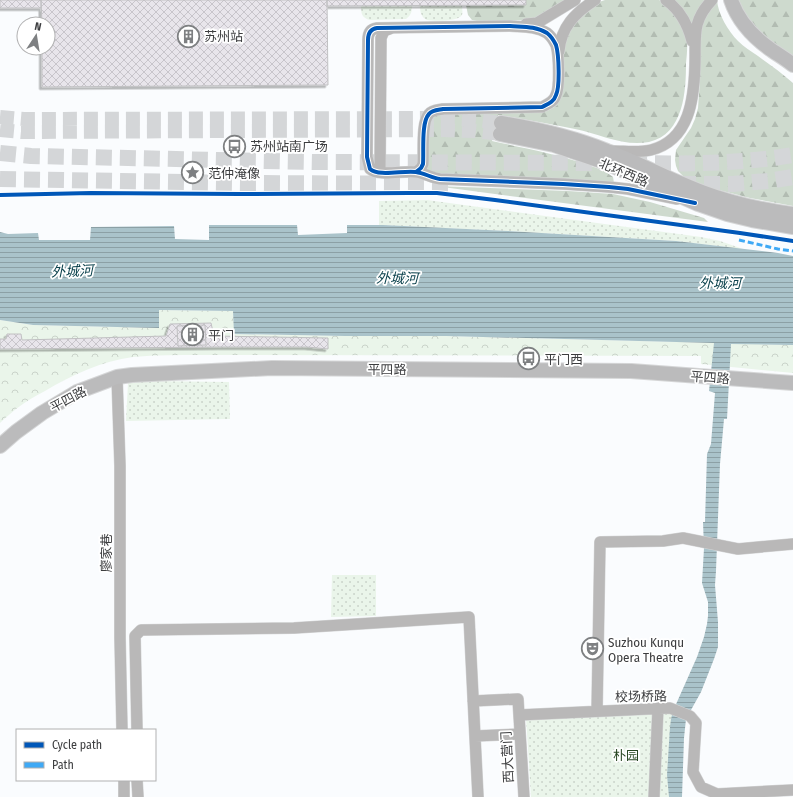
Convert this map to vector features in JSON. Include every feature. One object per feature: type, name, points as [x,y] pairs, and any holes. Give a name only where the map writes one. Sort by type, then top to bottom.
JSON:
[{"type":"main road","points":[[731,0],[739,17],[752,34],[763,44],[793,65]]},
{"type":"main road","name":"北环西路","points":[[793,214],[749,206],[703,192],[607,151],[556,134],[524,126],[501,128],[604,162],[695,203],[727,214],[793,227]]},
{"type":"main road","name":"平四路","points":[[0,446],[42,413],[77,392],[117,377],[132,375],[272,368],[630,371],[793,383]]},
{"type":"street","points":[[575,0],[537,23],[510,26],[375,28],[371,31],[368,36],[367,160],[370,169],[374,172],[416,172],[440,179],[563,184],[628,189],[695,203]]},
{"type":"street","points":[[416,172],[423,164],[424,124],[428,114],[443,109],[542,107],[550,103],[556,96],[558,86],[558,60],[561,36],[579,12],[595,0]]},
{"type":"street","points":[[666,0],[676,8],[686,22],[695,49]]},
{"type":"street","points":[[607,151],[632,152],[650,150],[663,146],[674,138],[684,125],[690,110],[693,91],[696,27],[701,14],[712,0]]},
{"type":"street","points":[[510,26],[535,28],[547,34],[555,43],[558,60]]},
{"type":"street","name":"廖家巷","points":[[117,377],[120,466],[120,638],[122,729]]},
{"type":"street","points":[[597,711],[600,542],[683,538],[738,549],[793,544]]},
{"type":"street","points":[[137,729],[135,636],[141,630],[294,628],[469,618],[478,797]]},
{"type":"street","name":"西大营门","points":[[473,701],[518,699],[524,797]]},
{"type":"street","points":[[654,797],[658,708]]},
{"type":"street","name":"校场桥路","points":[[519,715],[670,708],[690,716],[696,724],[693,772],[701,787],[717,794],[793,790]]},
{"type":"street","points":[[475,736],[520,734]]},
{"type":"street","points":[[124,781],[124,797]]},
{"type":"street","points":[[137,781],[138,797]]},
{"type":"green space","points":[[526,0],[566,0],[534,18],[526,20],[482,22],[472,20],[468,15],[466,5],[526,5]]},
{"type":"green space","points":[[605,0],[659,0],[670,8],[682,26],[687,42],[684,98],[681,110],[670,130],[661,137],[649,142],[630,143],[575,129],[498,115],[492,141],[552,154],[591,166],[613,177],[614,183],[447,176],[426,170],[426,127],[434,116],[446,113],[533,113],[549,110],[556,106],[560,100],[561,49],[572,24],[596,3]]},
{"type":"green space","points":[[671,0],[706,0],[692,30]]},
{"type":"green space","points":[[717,0],[721,16],[734,37],[793,83],[793,206],[750,198],[711,188],[686,179],[678,171],[676,166],[676,150],[691,128],[698,108],[700,79],[700,26]]},
{"type":"green space","points":[[737,0],[793,0],[793,58],[766,39],[749,22]]},
{"type":"green space","points":[[420,5],[462,5],[462,15],[451,20],[427,20],[421,14]]},
{"type":"green space","points":[[361,6],[412,6],[412,10],[406,19],[370,20],[362,15]]},
{"type":"green space","points":[[435,186],[613,194],[650,202],[704,218],[708,222]]},
{"type":"green space","points":[[427,200],[701,237],[720,241],[743,249],[676,241],[379,225],[379,201]]},
{"type":"green space","points":[[158,310],[233,311],[235,334],[446,336],[793,345],[793,373],[701,364],[701,356],[142,356],[121,359],[99,365],[77,374],[26,402],[0,423],[0,320],[33,325],[159,328]]},
{"type":"green space","points":[[147,381],[229,382],[230,419],[126,421],[128,383]]},
{"type":"green space","points":[[332,575],[376,575],[376,616],[331,617]]},
{"type":"green space","name":"朴园","points":[[673,711],[669,797],[531,797],[526,718]]},
{"type":"water","name":"外城河","points":[[209,225],[297,225],[298,235],[347,233],[347,225],[383,225],[508,231],[676,241],[793,256],[793,345],[731,344],[727,419],[724,419],[720,464],[715,585],[718,622],[718,647],[701,692],[686,719],[682,797],[669,797],[667,775],[670,727],[673,711],[697,657],[704,637],[708,616],[708,602],[702,583],[704,548],[703,522],[705,522],[707,454],[711,444],[715,393],[709,391],[714,343],[446,336],[234,334],[233,311],[159,310],[159,328],[33,325],[0,320],[0,232],[8,234],[38,233],[39,240],[90,240],[91,227],[174,226],[175,239],[209,240]]},
{"type":"building","points":[[0,0],[41,0],[41,8],[0,8]]},
{"type":"building","name":"苏州站","points":[[41,0],[327,0],[328,85],[42,87],[42,56],[56,56],[56,16],[42,16]]},
{"type":"building","points":[[327,0],[526,0],[526,5],[327,6]]},
{"type":"building","points":[[211,323],[214,336],[328,338],[328,349],[307,347],[221,347],[0,349],[0,339],[6,339],[7,334],[21,334],[22,340],[166,336],[170,324]]},
{"type":"building","name":"平门","points":[[205,325],[206,345],[178,346],[177,326]]},
{"type":"tunnel","points":[[0,117],[24,119],[446,118],[501,123]]},
{"type":"tunnel","points":[[0,130],[21,132],[443,130],[500,134]]},
{"type":"tunnel","points":[[0,153],[31,156],[317,162],[608,163]]},
{"type":"tunnel","points":[[631,163],[712,163],[793,155]]},
{"type":"tunnel","points":[[680,184],[732,184],[793,177]]},
{"type":"tunnel","points":[[0,179],[245,183],[456,184]]},
{"type":"marked path","points":[[739,240],[793,251]]},
{"type":"cycle path","points":[[416,172],[423,164],[423,138],[426,118],[435,110],[542,107],[554,99],[559,78],[556,45],[547,33],[529,27],[377,28],[371,31],[368,40],[367,157],[370,169],[379,173],[416,172],[440,179],[609,187],[628,189],[695,203]]},
{"type":"cycle path","points":[[0,195],[91,193],[437,193],[793,241]]},
{"type":"place","name":"苏州站","points":[[188,36]]},
{"type":"place","name":"苏州站南广场","points":[[234,146]]},
{"type":"place","name":"范仲淹像","points":[[193,173]]},
{"type":"place","name":"平门","points":[[192,335]]},
{"type":"place","name":"平门西","points":[[529,359]]},
{"type":"place","name":"Suzhou Kunqu Opera Theatre","points":[[593,649]]}]
